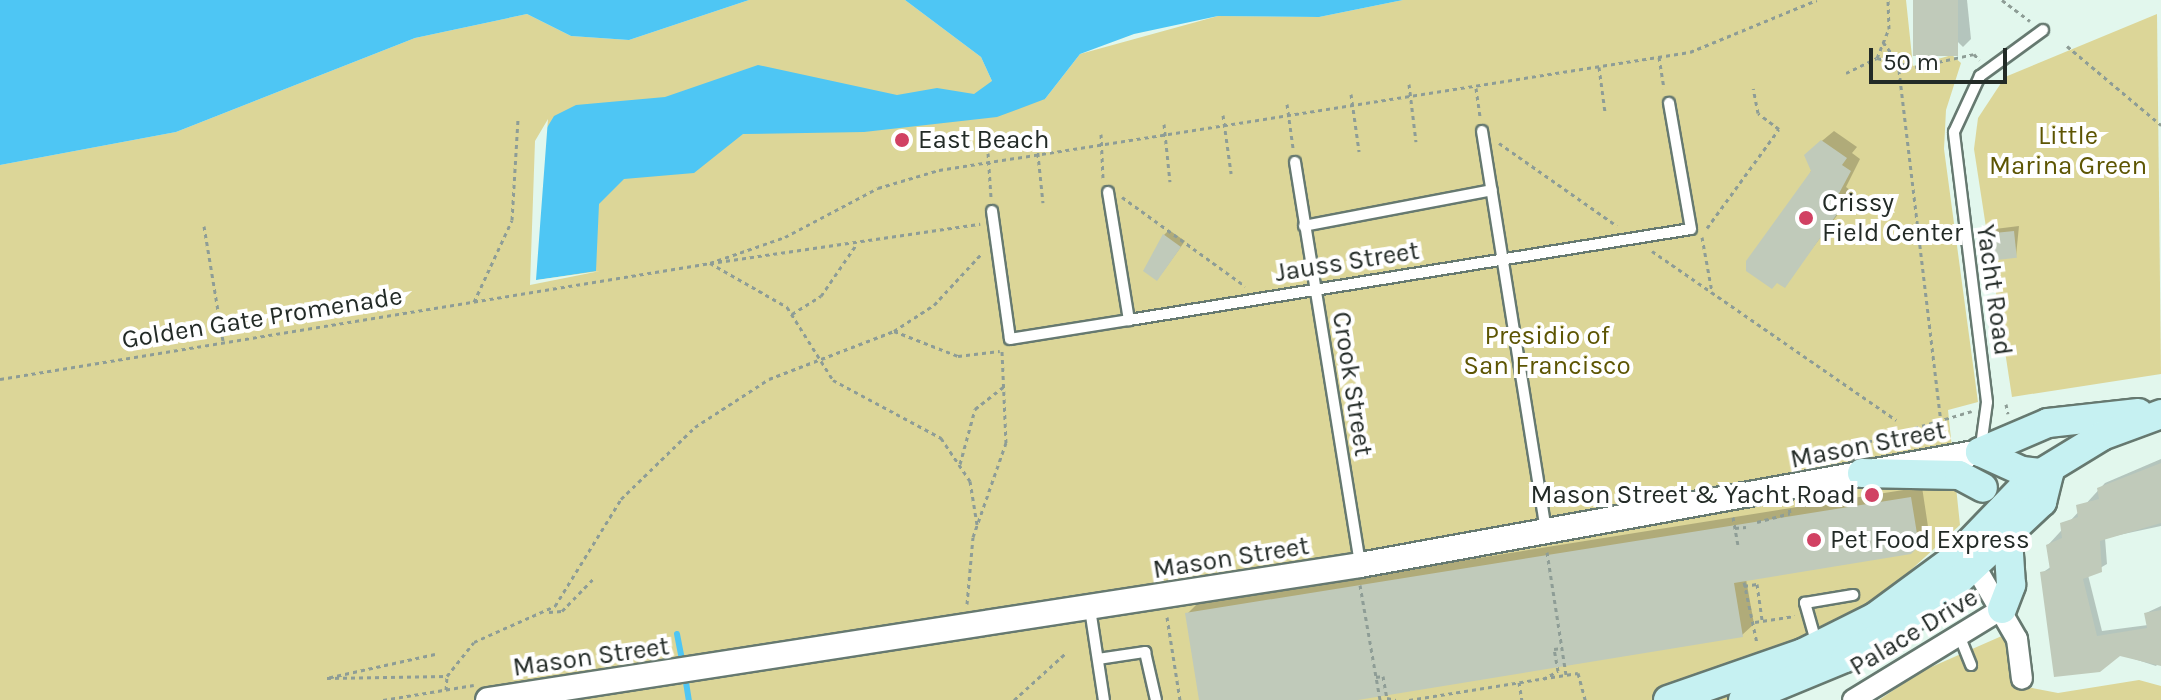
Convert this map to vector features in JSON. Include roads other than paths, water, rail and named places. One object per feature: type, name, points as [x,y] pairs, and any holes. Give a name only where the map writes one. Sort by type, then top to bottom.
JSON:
[{"type":"main road","points":[[1980,452],[2048,423],[2160,414]]},
{"type":"main road","points":[[1743,700],[1880,639],[1965,563],[1980,532],[2023,485],[2049,474],[2102,436],[2160,414]]},
{"type":"main road","points":[[1980,452],[2049,474]]},
{"type":"main road","points":[[1980,452],[1983,488],[1980,532]]},
{"type":"main road","points":[[1862,473],[1959,475],[1983,488]]},
{"type":"main road","points":[[1668,700],[1817,646],[1891,607],[2008,538],[2042,502],[2049,474]]},
{"type":"main road","points":[[2002,609],[2011,585],[2008,538]]},
{"type":"street","name":"Mason Street","points":[[488,700],[562,695],[712,668],[1090,609],[1360,576],[1547,543],[1862,473],[1980,452]]},
{"type":"street","points":[[1965,563],[2002,609],[2017,639],[2022,679]]},
{"type":"street","name":"Palace Drive","points":[[1853,700],[1961,640],[2002,609]]},
{"type":"lane","name":"Yacht Road","points":[[1980,452],[1987,408],[1954,155],[1958,113],[1987,68],[2043,30]]},
{"type":"lane","name":"Jauss Street","points":[[992,217],[1010,339],[1636,239],[1691,229],[1669,103]]},
{"type":"lane","points":[[1482,131],[1547,543]]},
{"type":"lane","name":"Crook Street","points":[[1295,162],[1360,576]]},
{"type":"lane","points":[[1105,187],[1129,320]]},
{"type":"lane","points":[[1304,226],[1492,190]]},
{"type":"lane","points":[[1817,646],[1805,603],[1853,595]]},
{"type":"lane","points":[[1090,609],[1104,700]]},
{"type":"lane","points":[[1961,640],[1971,665]]},
{"type":"lane","points":[[1098,659],[1145,652],[1156,700]]},
{"type":"water","points":[[0,0],[749,0],[629,40],[571,36],[527,14],[415,38],[176,132],[0,165]]},
{"type":"water","points":[[905,0],[1403,0],[1319,17],[1218,16],[1134,34],[1080,54],[1045,99],[997,117],[864,132],[743,134],[694,173],[624,179],[599,204],[596,271],[531,281],[539,141],[554,116],[576,105],[665,97],[758,65],[897,95],[937,88],[974,94],[992,81],[981,57]]},
{"type":"waterway","points":[[677,634],[683,665]]},
{"type":"waterway","points":[[685,676],[689,700]]},
{"type":"place","name":"East Beach","points":[[902,140]]},
{"type":"place","name":"Crissy Field Center","points":[[1806,218]]},
{"type":"place","name":"Mason Street & Yacht Road","points":[[1872,495]]},
{"type":"place","name":"Pet Food Express","points":[[1814,540]]},
{"type":"park label","name":"Little Marina Green","points":[[2068,151]]},
{"type":"park label","name":"Presidio of San Francisco","points":[[1547,351]]}]
